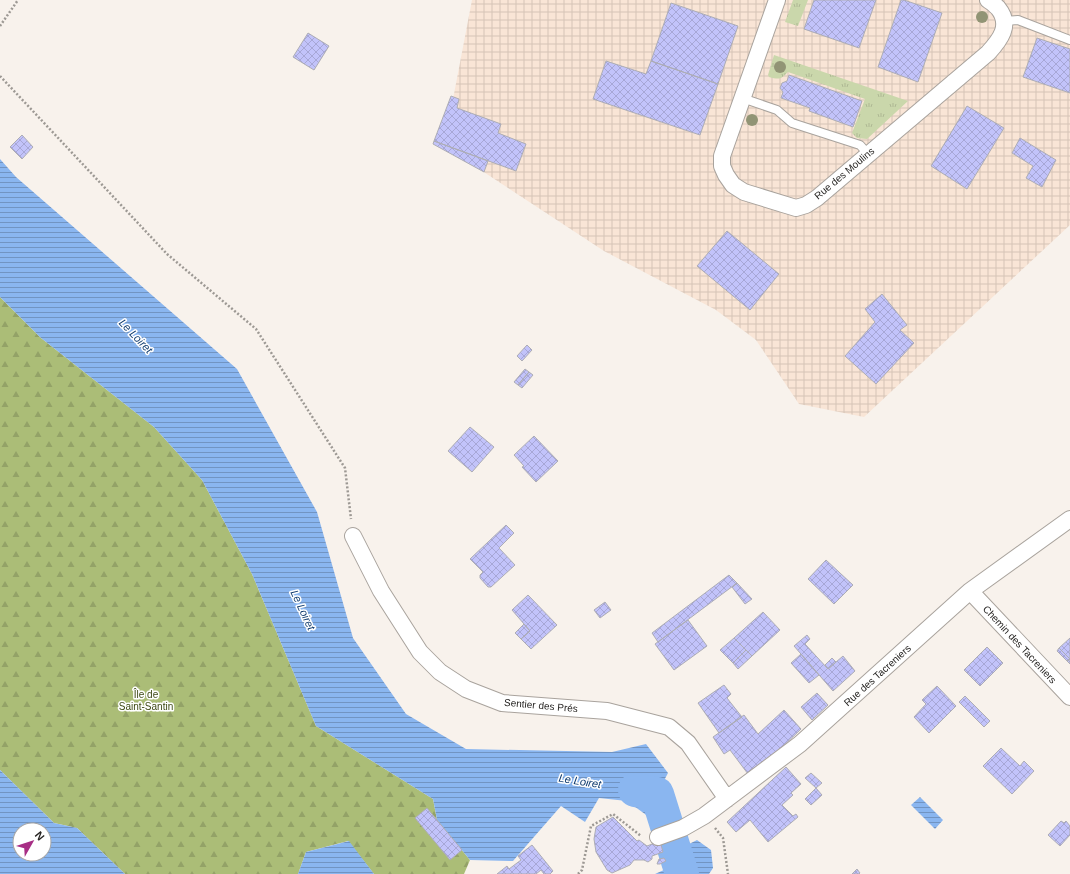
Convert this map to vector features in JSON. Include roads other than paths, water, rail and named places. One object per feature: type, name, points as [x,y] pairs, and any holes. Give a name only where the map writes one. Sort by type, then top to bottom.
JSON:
[{"type":"street","name":"Rue des Moulins","points":[[777,0],[722,156],[722,166],[733,185],[744,192],[796,208],[806,205],[817,198],[988,53],[998,42],[1003,32],[1005,21]]},
{"type":"street","points":[[988,0],[1002,12],[1005,21]]},
{"type":"street","name":"Rue des Tacreniers","points":[[658,838],[683,828],[704,816],[800,744],[970,591],[1070,520]]},
{"type":"street","name":"Sentier des Prés","points":[[353,536],[381,591],[420,652],[440,672],[466,689],[502,703],[607,711],[669,727],[688,743],[727,799]]},
{"type":"street","name":"Chemin des Tacreniers","points":[[970,591],[1070,697]]},
{"type":"lane","points":[[1005,21],[1018,20],[1070,40]]},
{"type":"lane","points":[[742,98],[777,110],[792,123],[860,145],[868,154]]},
{"type":"water","points":[[0,159],[16,177],[237,369],[317,512],[353,638],[406,714],[466,749],[612,752],[646,744],[668,773],[657,794],[670,807],[660,825],[627,801],[599,798],[585,822],[561,806],[513,861],[470,860],[437,820],[433,799],[316,726],[252,574],[202,480],[154,427],[41,338],[0,297]]},
{"type":"water","points":[[0,770],[54,823],[77,828],[125,874],[0,874]]},
{"type":"water","points":[[920,797],[943,820],[935,829],[911,805]]},
{"type":"water","points":[[697,840],[711,850],[713,868],[709,874],[655,874],[666,869],[665,850],[683,847]]},
{"type":"water","points":[[349,841],[374,874],[298,874],[306,852]]},
{"type":"waterway","name":"Le Loiret","points":[[635,790],[657,794],[682,874]]},
{"type":"park label","name":"Île de Saint-Santin","points":[[146,700]]}]
